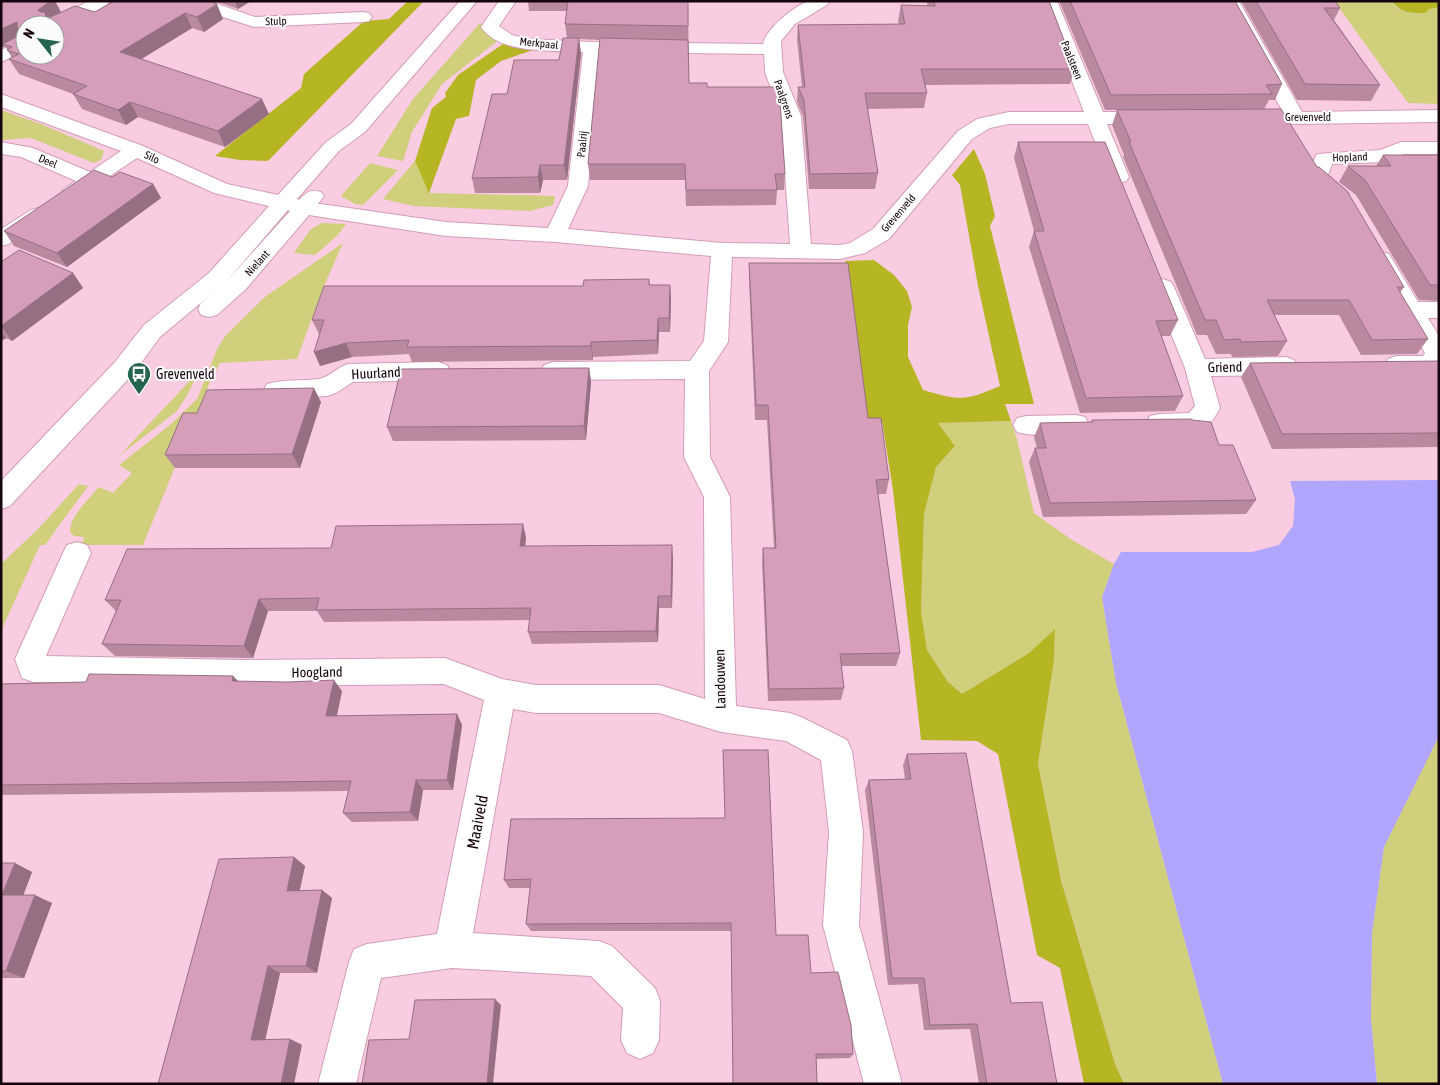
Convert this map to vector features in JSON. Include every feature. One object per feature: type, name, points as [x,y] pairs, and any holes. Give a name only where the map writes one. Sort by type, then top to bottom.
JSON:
[{"type":"street","points":[[65,22],[101,1]]},
{"type":"street","name":"Stulp","points":[[192,1],[254,22],[363,17]]},
{"type":"street","name":"Nielant","points":[[1,499],[124,368],[200,316],[238,284],[293,206],[354,148],[358,128],[469,1]]},
{"type":"street","name":"Merkpaal","points":[[508,1],[495,17],[490,27],[506,39],[528,44],[592,47],[773,49]]},
{"type":"street","name":"Paalgrens","points":[[801,251],[791,116],[774,72],[772,42],[789,20],[822,1]]},
{"type":"street","name":"Paalsteen","points":[[1049,1],[1096,118]]},
{"type":"street","points":[[1230,1],[1296,118]]},
{"type":"street","points":[[59,6],[83,12]]},
{"type":"street","name":"Paalrij","points":[[555,236],[578,186],[592,47]]},
{"type":"street","points":[[1,57],[15,49]]},
{"type":"street","name":"Silo","points":[[1,100],[136,150],[221,189],[293,206]]},
{"type":"street","name":"Grevenveld","points":[[1225,118],[1439,116]]},
{"type":"street","name":"Grevenveld","points":[[293,206],[446,229],[722,250],[840,252],[857,248],[881,234],[965,135],[984,123],[1009,118],[1175,118]]},
{"type":"street","points":[[1096,118],[1126,193]]},
{"type":"street","name":"Deel","points":[[1,148],[26,152],[92,180]]},
{"type":"street","name":"Hopland","points":[[1352,210],[1346,201],[1317,176],[1324,158],[1383,156],[1401,148],[1439,148]]},
{"type":"street","points":[[1,240],[136,150]]},
{"type":"street","points":[[1372,243],[1438,353],[1430,364],[1372,365]]},
{"type":"street","points":[[530,371],[697,370],[716,342],[722,250]]},
{"type":"street","name":"Griend","points":[[1135,423],[1195,422],[1208,408],[1197,368],[1155,266]]},
{"type":"street","points":[[1412,310],[1439,310]]},
{"type":"street","name":"Griend","points":[[1197,368],[1304,366]]},
{"type":"street","name":"Landouwen","points":[[697,370],[697,457],[717,497],[721,718],[790,727],[836,751],[846,832],[842,925],[882,1084]]},
{"type":"street","name":"Huurland","points":[[258,391],[327,387],[348,372],[461,371]]},
{"type":"street","points":[[1026,425],[1096,424]]},
{"type":"street","name":"Hoogland","points":[[78,553],[30,659],[33,669],[242,673],[445,671],[501,693],[536,699],[659,699],[721,718]]},
{"type":"street","name":"Maaiveld","points":[[452,950],[501,693]]},
{"type":"street","points":[[337,1084],[367,962],[452,950],[599,959],[642,1001],[640,1040]]},
{"type":"shaded area","points":[[408,1],[424,1],[268,161],[240,160],[215,156],[301,88],[304,74],[364,21],[389,19]]},
{"type":"shaded area","points":[[1334,1],[1392,1],[1398,9],[1439,7],[1439,104],[1408,103]]},
{"type":"shaded area","points":[[1392,1],[1439,1],[1439,7],[1429,9],[1425,13],[1410,12],[1402,10]]},
{"type":"shaded area","points":[[480,23],[500,39],[442,84],[412,132],[403,161],[377,156],[413,99]]},
{"type":"shaded area","points":[[503,44],[536,49],[501,61],[476,80],[469,116],[456,119],[429,193],[415,161],[432,108],[446,97],[445,93],[458,75]]},
{"type":"shaded area","points":[[1,110],[41,124],[104,151],[101,160],[94,163],[31,138],[1,140]]},
{"type":"shaded area","points":[[974,149],[985,174],[995,216],[990,226],[1034,404],[1005,404],[1011,421],[938,423],[955,446],[936,467],[924,514],[921,611],[927,650],[948,682],[962,694],[1029,653],[1055,629],[1054,660],[1038,764],[1061,880],[1115,1064],[1124,1084],[1084,1084],[1060,968],[1037,955],[998,754],[977,741],[921,740],[893,490],[882,421],[860,422],[845,261],[874,260],[894,275],[907,291],[912,307],[908,325],[908,357],[923,390],[954,398],[962,398],[1000,386],[978,286],[960,185],[952,175]]},
{"type":"shaded area","points":[[415,161],[430,193],[555,196],[553,205],[530,211],[414,206],[383,199]]},
{"type":"shaded area","points":[[370,163],[398,170],[363,205],[355,204],[341,196]]},
{"type":"shaded area","points":[[322,223],[346,224],[338,235],[315,255],[294,253],[311,229]]},
{"type":"shaded area","points":[[343,243],[323,288],[297,359],[220,363],[210,382],[143,545],[82,545],[84,537],[74,536],[70,532],[76,514],[99,487],[113,493],[132,473],[119,465],[170,425],[197,399],[218,347],[226,335],[266,296]]},
{"type":"shaded area","points":[[198,372],[188,394],[177,411],[120,455]]},
{"type":"shaded area","points":[[1011,421],[1034,513],[1072,540],[1114,564],[1102,597],[1116,683],[1223,1084],[1124,1084],[1115,1064],[1061,879],[1038,764],[1054,660],[1055,630],[1029,653],[962,694],[948,682],[927,650],[921,611],[924,514],[936,467],[955,446],[938,423]]},
{"type":"shaded area","points":[[1439,480],[1439,736],[1384,847],[1372,933],[1371,1019],[1377,1084],[1223,1084],[1116,683],[1102,597],[1114,564],[1121,552],[1252,552],[1279,545],[1293,526],[1295,499],[1290,481]]},
{"type":"shaded area","points":[[79,484],[88,486],[45,545],[40,545],[1,631],[1,564],[39,528]]},
{"type":"shaded area","points":[[1439,736],[1439,1084],[1377,1084],[1371,1019],[1372,933],[1384,847]]},
{"type":"building","points":[[1,1],[50,1],[38,10],[45,12],[45,15],[15,15],[15,23],[1,29]]},
{"type":"building","points":[[114,1],[209,1],[217,4],[197,17],[185,13],[120,52],[262,99],[218,131],[130,102],[118,110],[73,94],[87,86],[26,65],[65,65],[65,15],[55,15],[75,6],[95,12]]},
{"type":"building","points":[[568,1],[688,1],[688,26],[565,24]]},
{"type":"building","points":[[934,1],[1049,1],[1075,69],[921,69],[927,93],[865,93],[878,173],[810,174],[804,100],[798,87],[805,87],[798,25],[905,24],[901,5],[935,6]]},
{"type":"building","points":[[1070,1],[1235,1],[1282,84],[1266,85],[1272,94],[1111,95]]},
{"type":"building","points":[[1256,1],[1335,1],[1340,8],[1324,8],[1380,85],[1305,84]]},
{"type":"building","points":[[15,38],[15,53],[7,50],[12,47],[3,44]]},
{"type":"building","points":[[563,38],[579,38],[564,165],[540,165],[538,177],[472,178],[492,94],[507,94],[514,60],[559,60]]},
{"type":"building","points":[[600,38],[688,40],[689,83],[707,83],[707,87],[775,87],[780,101],[785,174],[775,174],[777,190],[686,190],[685,164],[588,164]]},
{"type":"building","points":[[1281,109],[1317,167],[1347,191],[1404,287],[1397,287],[1428,339],[1372,340],[1349,300],[1267,300],[1287,341],[1241,342],[1240,339],[1224,340],[1216,320],[1205,320],[1117,110]]},
{"type":"building","points":[[1018,142],[1105,142],[1178,320],[1156,321],[1183,396],[1086,398],[1034,231],[1044,231]]},
{"type":"building","points":[[1383,155],[1439,155],[1439,285],[1430,285],[1365,180],[1348,166],[1391,166]]},
{"type":"building","points":[[94,170],[112,177],[120,172],[153,184],[57,253],[4,231]]},
{"type":"building","points":[[19,250],[73,273],[1,326],[1,262]]},
{"type":"building","points":[[749,263],[848,263],[868,418],[881,418],[889,479],[876,480],[900,653],[840,654],[844,688],[769,689],[763,548],[776,548],[768,405],[756,405]]},
{"type":"building","points":[[649,279],[649,285],[670,285],[669,318],[658,318],[657,340],[591,342],[591,346],[407,347],[409,340],[346,343],[314,352],[324,320],[312,320],[324,286],[583,286],[584,280]]},
{"type":"building","points":[[1439,361],[1439,433],[1282,434],[1250,363]]},
{"type":"building","points":[[589,368],[584,426],[387,427],[401,369]]},
{"type":"building","points":[[314,388],[292,454],[165,455],[183,413],[197,413],[207,390]]},
{"type":"building","points":[[1192,419],[1211,422],[1219,445],[1233,445],[1256,500],[1050,503],[1035,448],[1046,448],[1040,423],[1093,422],[1092,420]]},
{"type":"building","points":[[523,524],[520,546],[672,545],[671,596],[658,596],[656,631],[528,632],[531,608],[316,610],[319,598],[259,599],[244,646],[102,644],[121,600],[105,600],[127,549],[331,548],[336,526]]},
{"type":"building","points":[[89,674],[233,676],[232,681],[288,682],[334,680],[326,716],[457,714],[447,780],[416,780],[410,812],[343,813],[351,781],[1,785],[1,684],[86,682]]},
{"type":"building","points":[[723,750],[768,750],[776,935],[808,935],[811,973],[838,972],[851,1025],[853,1054],[816,1054],[817,1084],[733,1084],[731,923],[526,924],[531,879],[504,880],[511,819],[725,818]]},
{"type":"building","points":[[966,753],[1011,1003],[1042,1002],[1057,1084],[987,1084],[977,1024],[930,1025],[924,978],[892,978],[869,780],[911,779],[907,754]]},
{"type":"building","points":[[294,857],[287,891],[322,890],[306,966],[268,966],[251,1040],[290,1039],[281,1084],[158,1084],[219,859]]},
{"type":"building","points":[[1,863],[15,863],[2,895],[35,895],[6,971],[1,971]]},
{"type":"building","points":[[495,999],[487,1084],[362,1084],[369,1040],[409,1039],[415,1000]]},
{"type":"place","name":"Grevenveld","points":[[139,395]]}]
